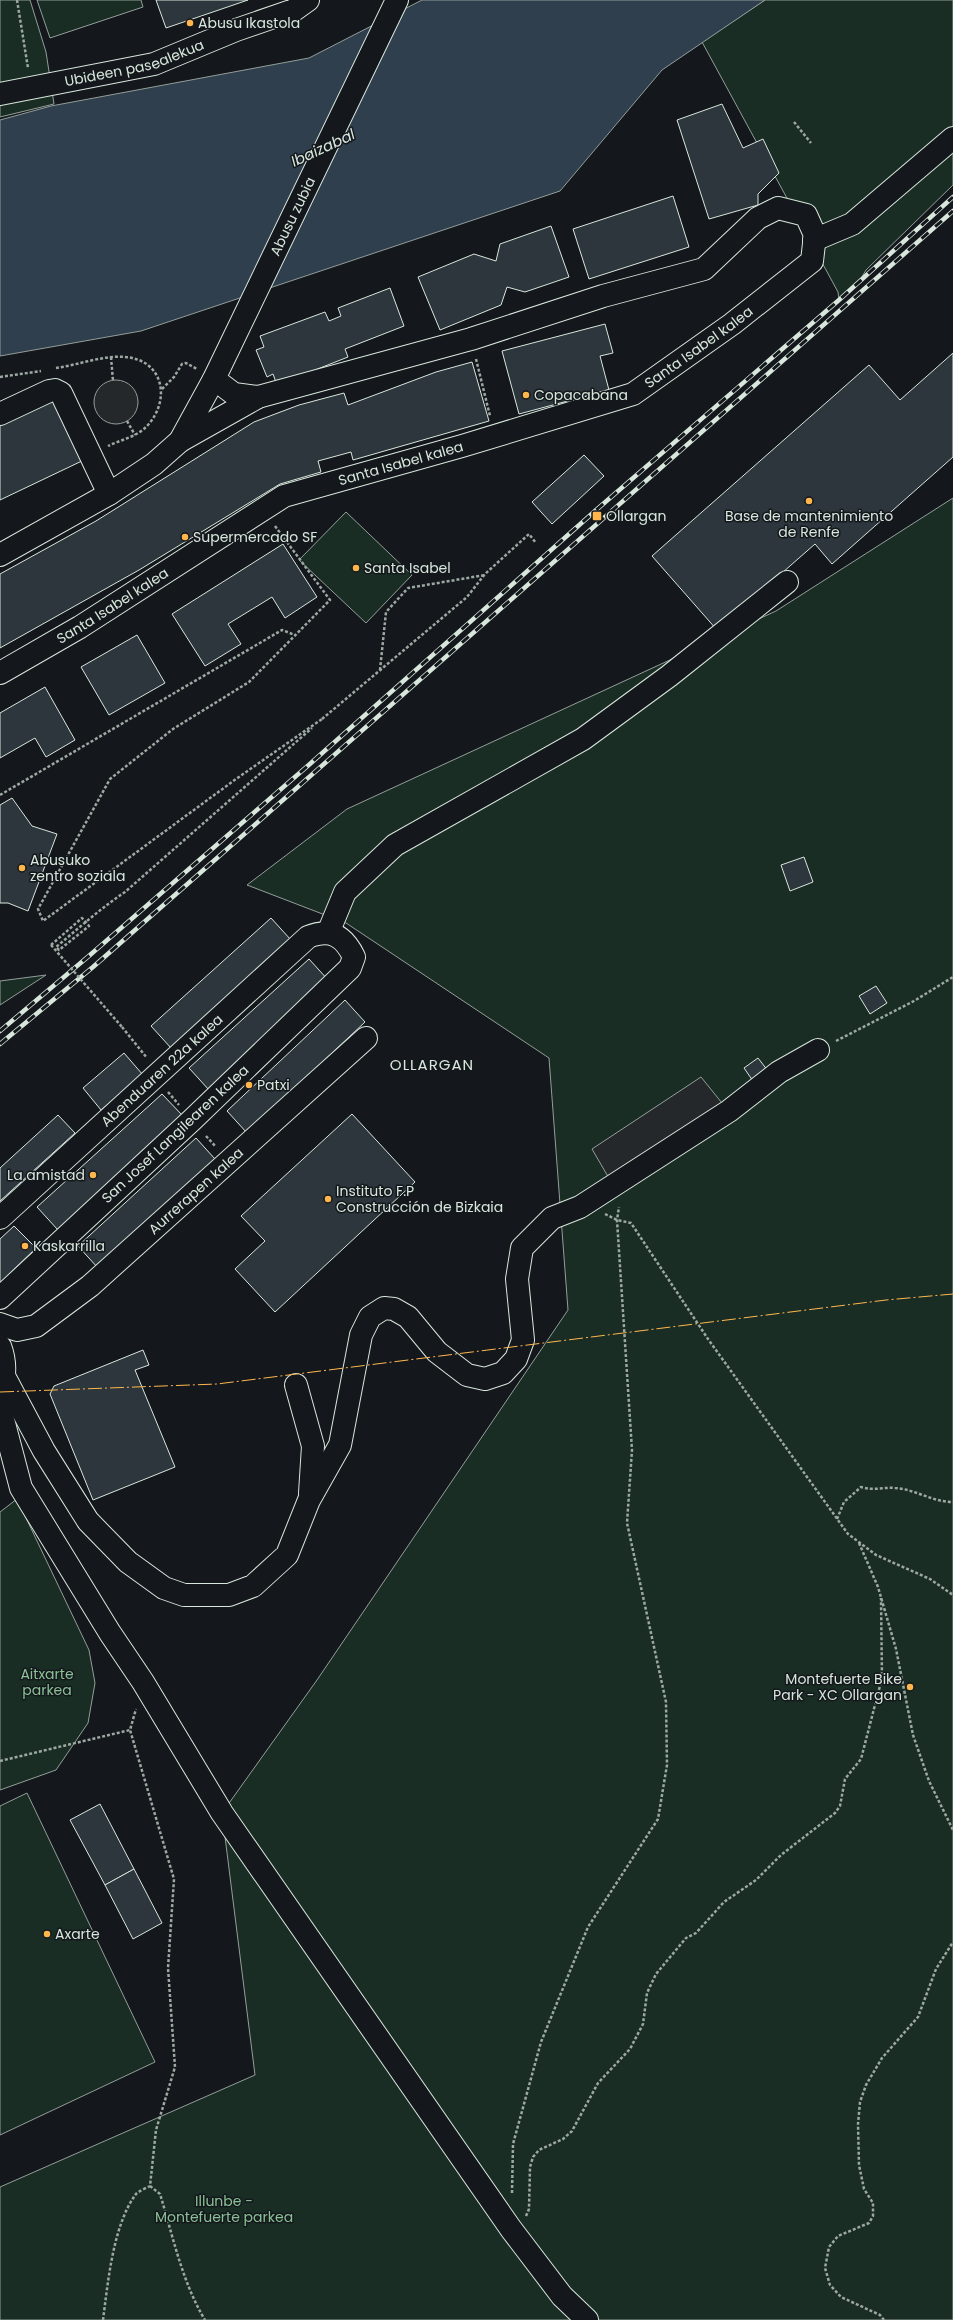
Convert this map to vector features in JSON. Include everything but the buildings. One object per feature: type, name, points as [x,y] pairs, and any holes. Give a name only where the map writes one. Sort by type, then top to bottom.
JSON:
[{"type":"street","name":"Ubideen pasealekua","points":[[0,94],[154,64],[236,30],[294,10],[308,0]]},
{"type":"street","name":"Abusu zubia","points":[[180,440],[199,409],[397,0]]},
{"type":"street","points":[[814,240],[852,224],[953,138]]},
{"type":"street","name":"Santa Isabel kalea","points":[[0,673],[80,627],[284,496],[633,394],[732,324],[812,261],[815,235],[806,215],[778,208],[758,218],[704,269],[603,296],[471,339],[258,397]]},
{"type":"street","points":[[216,373],[234,394],[258,397]]},
{"type":"street","points":[[0,414],[54,390],[61,393],[89,455],[109,494]]},
{"type":"street","points":[[0,555],[109,494],[154,464],[180,440],[258,397]]},
{"type":"street","points":[[328,933],[345,892],[395,845],[582,740],[669,676],[786,582]]},
{"type":"street","name":"Abenduaren 22a kalea","points":[[0,1218],[308,937],[319,932],[328,933]]},
{"type":"street","name":"San Josef Langilearen kalea","points":[[0,1298],[192,1120],[350,968],[354,957],[349,947],[342,938],[328,933]]},
{"type":"street","name":"Aurrerapen kalea","points":[[9,1327],[36,1326],[90,1286],[366,1038]]},
{"type":"street","points":[[0,1346],[4,1358],[2,1386],[88,1522],[128,1562],[171,1590],[184,1595],[229,1595],[253,1586],[287,1555],[309,1500],[340,1445],[361,1335],[370,1317],[384,1308],[394,1309],[408,1317],[437,1352],[467,1375],[484,1379],[503,1373],[516,1359],[523,1340],[516,1279],[522,1248],[552,1218],[580,1207],[729,1111],[779,1072],[818,1050]]},
{"type":"street","points":[[296,1385],[313,1446],[309,1500]]},
{"type":"street","points":[[0,1408],[21,1488],[110,1633],[143,1682],[222,1813],[511,2229],[562,2296],[587,2320]]},
{"type":"path","points":[[17,0],[32,88]]},
{"type":"path","points":[[794,122],[811,143]]},
{"type":"path","points":[[471,339],[494,435]]},
{"type":"path","points":[[50,369],[111,357],[126,357],[142,361],[150,366],[157,375],[162,389]]},
{"type":"path","points":[[111,357],[113,381]]},
{"type":"path","points":[[89,455],[135,435],[145,428],[156,414],[162,389],[174,377],[182,364],[186,363],[216,373]]},
{"type":"path","points":[[0,377],[43,370]]},
{"type":"path","points":[[127,421],[135,435]]},
{"type":"path","points":[[272,521],[330,600],[249,682],[173,729],[110,779],[38,909],[43,921],[236,779],[322,719]]},
{"type":"path","points":[[156,1076],[146,1066],[151,1062],[51,945],[82,918],[86,922],[89,926],[59,950],[56,947],[86,922],[116,898],[125,892],[322,719],[467,597],[485,574],[529,534],[536,543]]},
{"type":"path","points":[[380,670],[386,612],[408,588],[485,574]]},
{"type":"path","points":[[0,795],[282,630],[295,635]]},
{"type":"path","points":[[818,1050],[914,1000],[953,977]]},
{"type":"path","points":[[512,2198],[513,2144],[541,2042],[588,1927],[658,1819],[667,1765],[666,1702],[628,1523],[632,1450],[616,1220],[631,1223],[708,1339],[848,1534],[876,1555],[930,1580],[953,1595]]},
{"type":"path","points":[[836,1519],[844,1502],[861,1487],[879,1490],[895,1488],[941,1502],[953,1502]]},
{"type":"path","points":[[859,1543],[881,1598],[896,1649],[913,1735],[928,1781],[953,1830]]},
{"type":"path","points":[[511,2229],[524,2220],[529,2209],[530,2168],[533,2157],[539,2150],[563,2139],[572,2131],[598,2083],[630,2049],[643,2024],[647,1993],[656,1974],[686,1938],[696,1933],[724,1902],[756,1880],[781,1855],[835,1813],[840,1806],[845,1779],[861,1759],[882,1678],[881,1598]]},
{"type":"path","points":[[143,1682],[130,1730],[174,1879],[168,1968],[175,2067],[156,2130],[150,2186]]},
{"type":"path","points":[[0,1761],[130,1730]]},
{"type":"path","points":[[884,2320],[880,2315],[841,2297],[830,2285],[825,2268],[829,2247],[838,2236],[869,2223],[873,2216],[873,2203],[864,2189],[859,2165],[858,2124],[860,2102],[866,2085],[882,2058],[918,2017],[936,1969],[953,1942]]},
{"type":"path","points":[[103,2320],[111,2256],[125,2217],[137,2193],[150,2186]]},
{"type":"path","points":[[150,2186],[160,2194],[183,2270],[198,2309],[205,2320]]},
{"type":"green space","points":[[0,0],[30,0],[46,52],[54,104],[0,117]]},
{"type":"green space","points":[[37,0],[141,0],[143,7],[50,38]]},
{"type":"green space","points":[[765,0],[953,0],[953,185],[866,270],[859,282],[839,300],[838,292],[702,42]]},
{"type":"green space","name":"Illunbe - Montefuerte parkea","points":[[953,498],[953,2320],[0,2320],[0,2187],[255,2075],[222,1813],[317,1680],[568,1310],[549,1058],[346,923],[247,885],[347,809],[776,611]]},
{"type":"green space","name":"Santa Isabel","points":[[346,512],[412,575],[366,623],[299,560]]},
{"type":"green space","points":[[46,975],[0,1005],[0,981]]},
{"type":"green space","name":"Aitxarte parkea","points":[[17,1499],[89,1650],[95,1683],[88,1723],[56,1770],[0,1790],[0,1512]]},
{"type":"green space","name":"Axarte","points":[[27,1793],[155,2062],[0,2135],[0,1806]]},
{"type":"shaded area","points":[[116,380],[128,384],[134,390],[138,402],[134,414],[128,420],[116,424],[104,420],[98,414],[94,402],[98,390],[104,384]]},
{"type":"shaded area","points":[[701,1077],[726,1108],[610,1180],[592,1149]]},
{"type":"water","name":"Ibaizabal","points":[[422,0],[765,0],[662,70],[560,191],[141,331],[0,356],[0,120],[51,106],[309,58]]},
{"type":"railway","points":[[0,1031],[311,763],[595,511],[839,300],[953,197]]},
{"type":"railway","points":[[0,1044],[93,967],[953,211]]},
{"type":"power","points":[[0,1392],[217,1384],[886,1300],[953,1294]]},
{"type":"place","name":"Abusu Ikastola","points":[[190,23]]},
{"type":"place","name":"Copacabana","points":[[526,395]]},
{"type":"place","name":"Base de mantenimiento de Renfe","points":[[809,501]]},
{"type":"place","name":"Ollargan","points":[[597,516]]},
{"type":"place","name":"Supermercado SF","points":[[185,537]]},
{"type":"place","name":"Santa Isabel","points":[[356,568]]},
{"type":"place","name":"Abusuko zentro soziala","points":[[22,868]]},
{"type":"place","name":"Patxi","points":[[249,1085]]},
{"type":"place","name":"La amistad","points":[[93,1175]]},
{"type":"place","name":"Instituto F.P Construcción de Bizkaia","points":[[328,1199]]},
{"type":"place","name":"Kaskarrilla","points":[[25,1246]]},
{"type":"place","name":"Montefuerte Bike Park - XC Ollargan","points":[[910,1687]]},
{"type":"place","name":"Axarte","points":[[47,1934]]},
{"type":"district","name":"OLLARGAN","points":[[432,1065]]}]
